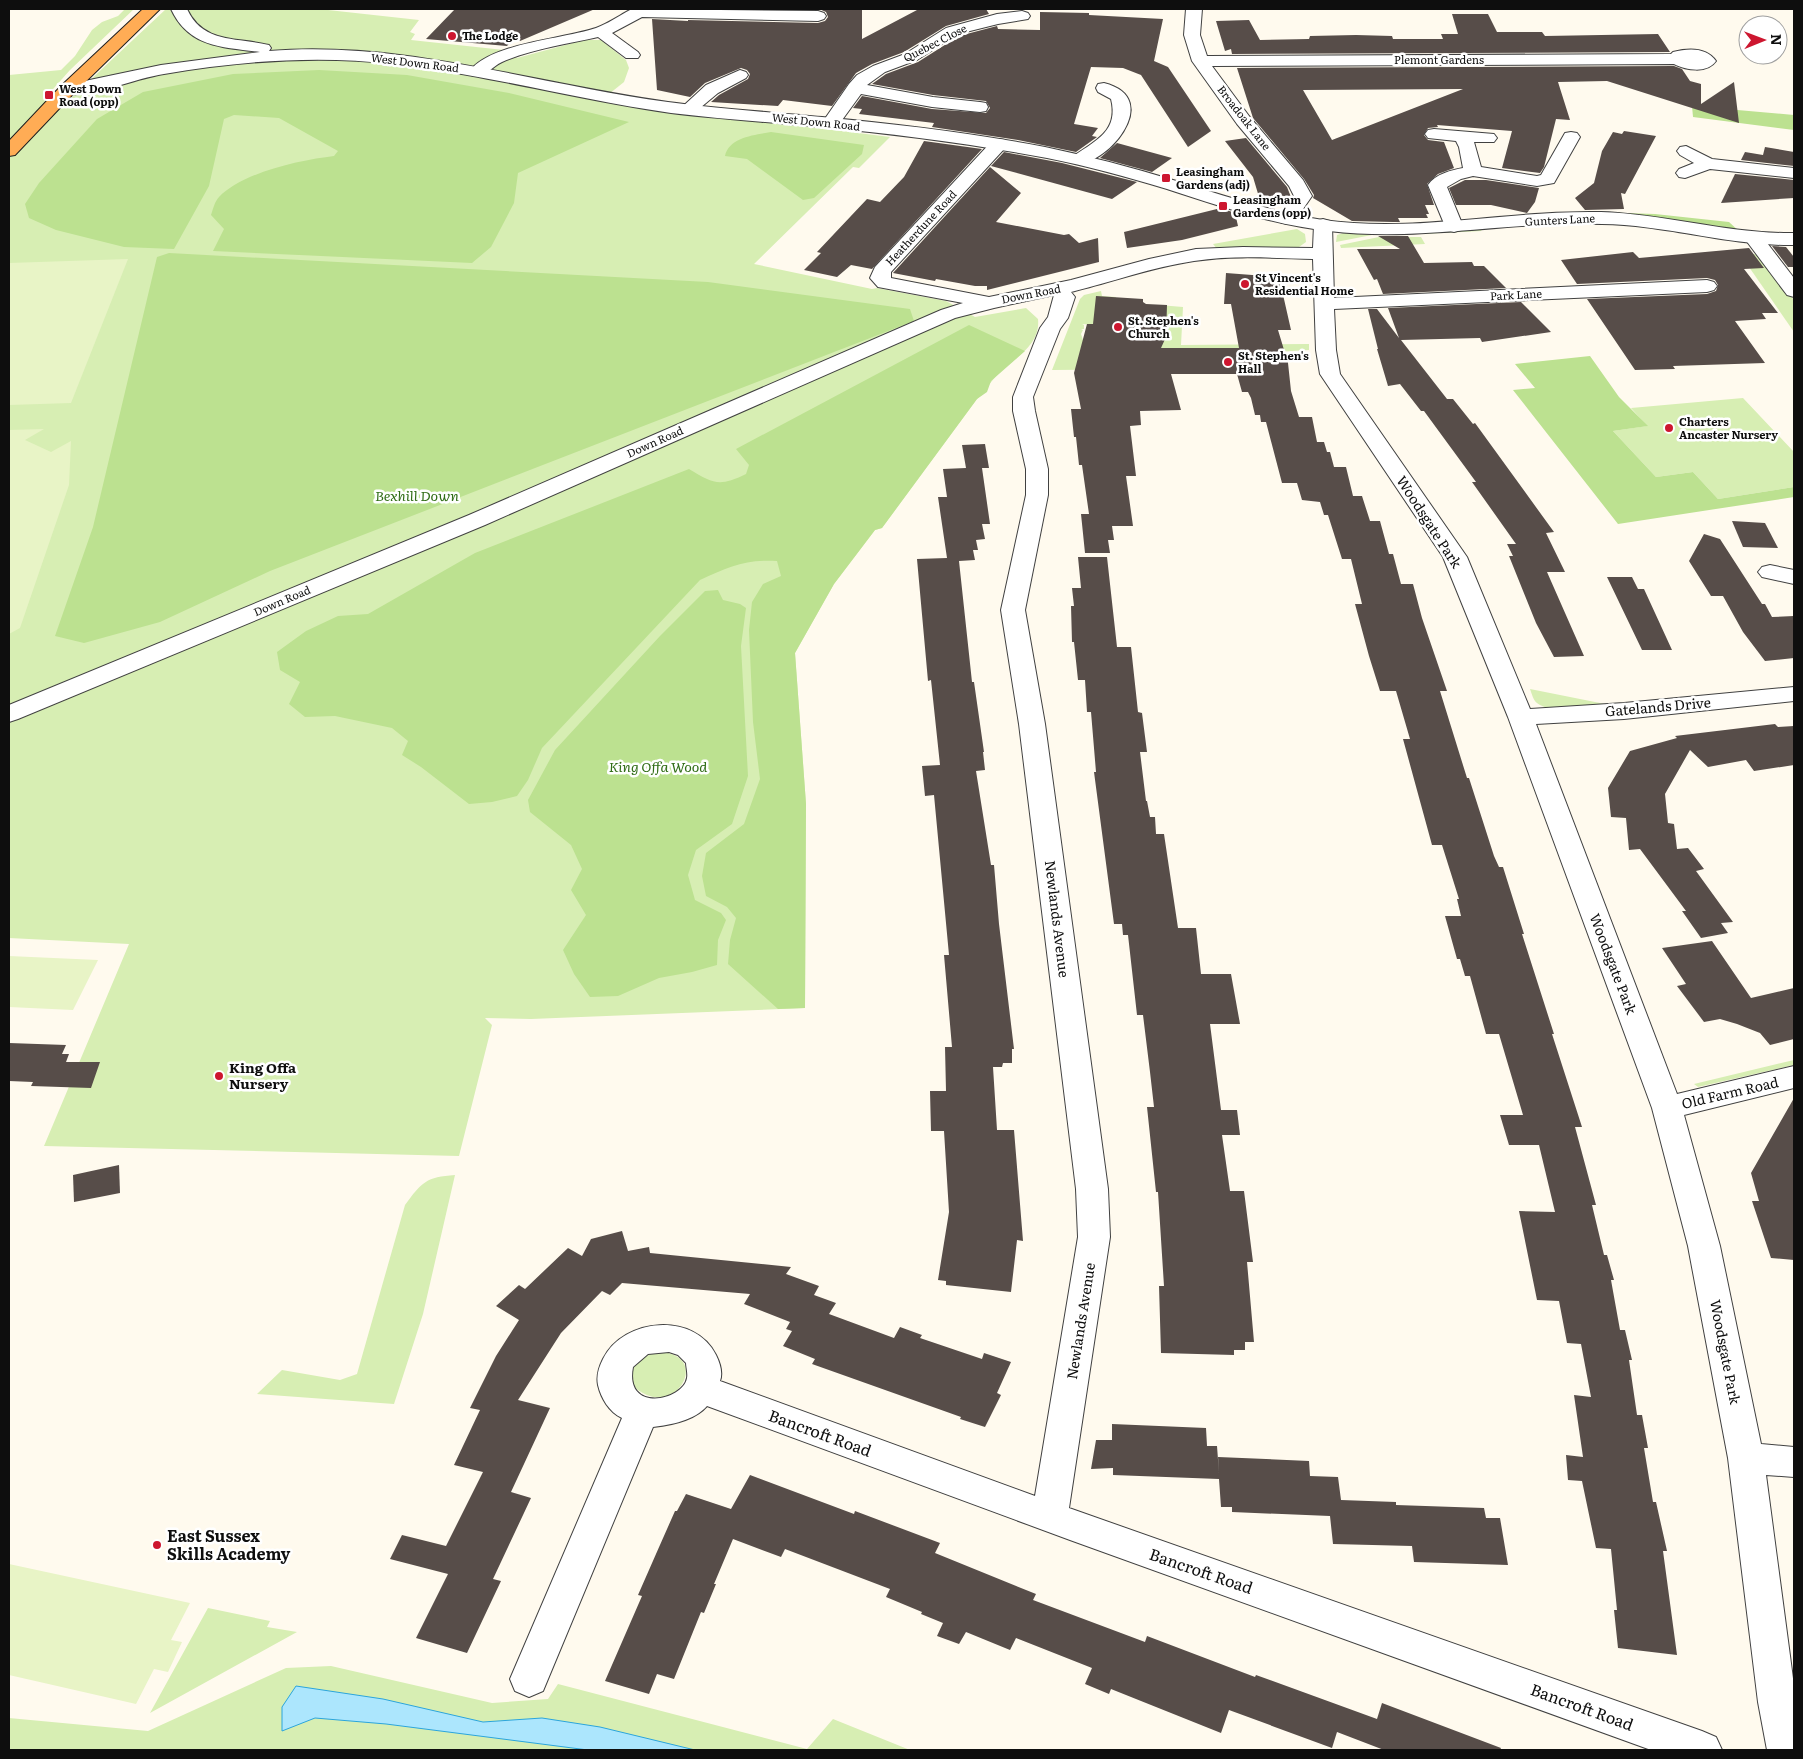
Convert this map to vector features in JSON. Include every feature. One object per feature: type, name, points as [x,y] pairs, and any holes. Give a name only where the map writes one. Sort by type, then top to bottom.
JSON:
[{"type":"highway","points":[[9,151],[67,90],[152,9]]},
{"type":"street","name":"West Down Road","points":[[180,9],[185,22],[195,32],[212,38],[302,54],[417,62],[630,101],[688,109],[831,123],[999,144],[1081,160],[1287,218],[1323,225]]},
{"type":"street","name":"Broadoak Lane","points":[[1194,9],[1192,35],[1200,61],[1243,120],[1297,184],[1303,196],[1287,218]]},
{"type":"street","points":[[477,72],[496,59],[550,42],[601,32],[638,10],[792,22],[818,16]]},
{"type":"street","name":"Quebec Close","points":[[831,123],[863,78],[879,69],[911,56],[952,32],[997,18],[1021,18]]},
{"type":"street","points":[[601,32],[632,55]]},
{"type":"street","name":"West Down Road","points":[[67,90],[83,88],[157,70],[302,54]]},
{"type":"street","name":"Plemont Gardens","points":[[1200,61],[1677,59]]},
{"type":"street","points":[[688,109],[712,89],[724,83],[743,81]]},
{"type":"street","points":[[855,88],[913,97],[932,102],[980,107]]},
{"type":"street","points":[[1081,160],[1108,139],[1122,122],[1124,109],[1119,96],[1104,88]]},
{"type":"street","points":[[1434,134],[1488,138]]},
{"type":"street","points":[[1462,136],[1468,147],[1472,171]]},
{"type":"street","points":[[1454,226],[1437,185],[1455,175],[1472,171],[1537,181],[1548,179],[1571,137]]},
{"type":"street","name":"Heatherdune Road","points":[[986,302],[885,283],[880,278],[882,272],[999,144]]},
{"type":"street","points":[[1686,151],[1708,164],[1794,173]]},
{"type":"street","points":[[1685,172],[1708,164]]},
{"type":"street","name":"Gunters Lane","points":[[1323,225],[1397,228],[1598,218],[1636,220],[1754,239],[1794,239]]},
{"type":"street","name":"Woodsgate Park","points":[[1323,225],[1322,254],[1326,350],[1330,374],[1455,557],[1520,717],[1667,1108],[1704,1246],[1746,1458],[1777,1702],[1788,1750]]},
{"type":"street","points":[[1754,239],[1794,291]]},
{"type":"street","name":"Down Road","points":[[9,714],[486,516],[948,314],[986,302],[1022,297],[1196,255],[1246,252],[1322,254]]},
{"type":"street","name":"Park Lane","points":[[1325,303],[1345,304],[1708,286]]},
{"type":"street","name":"Newlands Avenue","points":[[1050,1517],[1094,1237],[1092,1189],[1035,744],[1013,610],[1037,495],[1037,469],[1024,411],[1024,397],[1050,328],[1058,318],[1065,297],[1059,288]]},
{"type":"street","points":[[1022,297],[1044,317],[1050,328]]},
{"type":"street","points":[[1770,572],[1794,576]]},
{"type":"street","name":"Gatelands Drive","points":[[1520,717],[1624,711],[1794,694]]},
{"type":"street","name":"Old Farm Road","points":[[1667,1108],[1794,1078]]},
{"type":"street","points":[[669,1338],[688,1344],[701,1356],[705,1372],[701,1389],[690,1401],[676,1409],[659,1413],[642,1411],[629,1406],[619,1397],[614,1386],[616,1365],[630,1348],[648,1339],[669,1338]]},
{"type":"street","name":"Bancroft Road","points":[[701,1389],[1050,1517],[1702,1750]]},
{"type":"street","points":[[530,1680],[642,1411]]},
{"type":"street","points":[[1746,1458],[1794,1462]]},
{"type":"green space","name":"Bexhill Down","points":[[125,9],[134,9],[70,70],[46,97],[71,98],[166,9],[319,9],[419,20],[410,32],[415,34],[411,40],[504,50],[517,58],[584,40],[601,40],[626,60],[629,68],[624,82],[604,98],[651,107],[890,137],[859,168],[853,167],[754,264],[872,289],[877,288],[946,301],[975,317],[1026,308],[1038,319],[1038,329],[1029,346],[999,374],[977,399],[882,528],[875,530],[834,584],[795,653],[806,804],[805,1008],[531,1019],[485,1018],[492,1025],[459,1156],[44,1146],[129,944],[9,938],[9,75],[61,70],[75,56],[92,30],[102,22],[118,16]]},
{"type":"green space","points":[[319,70],[407,75],[509,93],[629,122],[518,173],[514,203],[491,247],[472,263],[213,251],[224,229],[211,215],[218,199],[229,188],[257,174],[289,164],[334,156],[338,151],[279,118],[234,115],[224,119],[209,186],[174,249],[124,247],[56,230],[29,218],[25,204],[39,183],[97,119],[143,92],[233,74]]},
{"type":"green space","points":[[1692,106],[1794,115],[1794,130],[1693,117]]},
{"type":"green space","points":[[771,132],[864,145],[862,154],[814,198],[803,200],[747,159],[725,156],[727,150],[737,141],[750,136]]},
{"type":"green space","points":[[1595,212],[1655,214],[1729,222],[1741,233]]},
{"type":"green space","points":[[1297,229],[1305,234],[1306,242],[1299,247],[1217,249],[1213,244]]},
{"type":"green space","points":[[1479,229],[1482,231],[1377,234],[1336,242],[1337,235],[1347,232]]},
{"type":"green space","points":[[1379,237],[1421,237],[1425,244],[1341,248],[1340,245]]},
{"type":"green space","points":[[169,253],[708,282],[910,309],[914,321],[270,571],[160,622],[84,643],[55,636],[93,527],[157,257]]},
{"type":"green space","points":[[1740,254],[1755,254],[1794,300],[1794,332]]},
{"type":"green space","points":[[128,259],[71,403],[9,405],[9,263]]},
{"type":"green space","points":[[1101,291],[1102,296],[1116,297],[1116,301],[1096,325],[1082,324],[1084,325],[1084,329],[1081,329],[1083,330],[1081,334],[1083,340],[1159,305],[1183,307],[1181,345],[1309,344],[1309,350],[1223,355],[1221,348],[1203,348],[1169,369],[1052,370],[1080,299],[1084,295]]},
{"type":"green space","points":[[969,325],[1025,351],[991,381],[987,392],[977,399],[882,528],[875,530],[834,584],[795,653],[806,804],[805,1008],[778,1009],[728,964],[730,940],[736,918],[727,907],[706,896],[702,876],[706,853],[744,824],[760,779],[753,722],[749,630],[752,602],[763,584],[781,576],[777,561],[756,561],[737,565],[700,580],[542,748],[528,780],[517,796],[492,802],[469,804],[421,767],[402,755],[408,741],[392,728],[335,716],[305,717],[289,704],[300,682],[280,670],[277,652],[306,631],[338,616],[368,614],[475,553],[689,469],[711,481],[717,482],[729,481],[746,474],[749,465],[736,449]]},
{"type":"green space","points":[[1590,356],[1619,397],[1648,426],[1613,431],[1656,477],[1693,472],[1718,499],[1794,487],[1794,497],[1618,524],[1513,390],[1535,388],[1515,364]]},
{"type":"green space","points":[[1743,398],[1794,452],[1794,487],[1718,499],[1693,472],[1656,477],[1613,431],[1647,426],[1631,408]]},
{"type":"green space","points":[[44,429],[25,440],[51,452],[71,441],[69,485],[20,628],[9,634],[9,430]]},
{"type":"green space","name":"King Offa Wood","points":[[718,590],[723,600],[740,604],[746,608],[741,646],[748,776],[732,824],[696,850],[688,875],[695,900],[721,913],[726,920],[718,940],[717,965],[659,978],[618,996],[590,997],[574,974],[563,950],[586,915],[571,890],[582,869],[571,845],[530,812],[528,800],[555,750],[660,636],[705,591]]},
{"type":"green space","points":[[1530,689],[1605,704],[1561,710],[1552,709],[1537,703]]},
{"type":"green space","points":[[9,956],[98,960],[73,1010],[9,1007]]},
{"type":"green space","points":[[1794,1060],[1794,1065],[1698,1087],[1694,1084]]},
{"type":"green space","points":[[455,1175],[423,1314],[394,1404],[257,1394],[282,1370],[340,1380],[357,1374],[405,1205],[421,1186],[431,1179]]},
{"type":"green space","points":[[652,1353],[668,1353],[680,1359],[685,1367],[685,1377],[680,1387],[672,1394],[660,1397],[647,1395],[632,1385],[632,1373],[635,1365]]},
{"type":"green space","points":[[9,1564],[190,1603],[171,1640],[182,1642],[168,1672],[154,1669],[136,1704],[9,1675]]},
{"type":"green space","points":[[208,1608],[270,1621],[267,1627],[297,1632],[150,1713]]},
{"type":"green space","points":[[331,1666],[492,1703],[548,1699],[558,1684],[807,1749],[833,1719],[910,1750],[9,1750],[9,1718],[148,1731],[286,1668]]},
{"type":"water","points":[[296,1686],[383,1699],[483,1722],[542,1718],[600,1727],[695,1750],[588,1750],[386,1724],[315,1718],[282,1731],[282,1707]]},
{"type":"building","points":[[455,9],[595,9],[520,41],[514,38],[507,46],[426,39]]},
{"type":"building","points":[[819,9],[862,9],[862,39],[917,10],[986,9],[989,14],[946,26],[904,52],[872,64],[856,73],[832,106],[783,100],[778,106],[711,102],[719,95],[748,79],[750,74],[747,70],[741,68],[705,83],[690,97],[657,90],[652,19],[818,23],[825,21],[828,17],[826,12]]},
{"type":"building","points":[[1040,12],[1089,13],[1089,15],[1163,19],[1154,61],[1168,67],[1211,131],[1188,147],[1141,75],[1123,68],[1091,67],[1074,124],[1098,128],[1092,136],[1097,137],[1076,152],[1018,140],[932,127],[934,123],[859,114],[862,109],[853,108],[862,96],[932,109],[986,113],[990,108],[986,101],[933,95],[872,84],[886,74],[918,62],[959,36],[997,26],[998,29],[1040,30]]},
{"type":"building","points":[[1452,14],[1488,14],[1497,32],[1542,32],[1545,36],[1658,34],[1670,52],[1232,54],[1231,49],[1225,51],[1216,21],[1249,20],[1260,40],[1309,39],[1310,36],[1356,35],[1392,36],[1393,39],[1443,39],[1441,34],[1458,34]]},
{"type":"building","points":[[1674,66],[1682,69],[1690,81],[1701,84],[1701,104],[1734,82],[1739,123],[1607,81],[1558,82],[1570,120],[1556,119],[1544,167],[1540,173],[1502,168],[1512,131],[1437,125],[1438,127],[1428,128],[1424,135],[1428,140],[1444,142],[1454,168],[1438,174],[1427,184],[1434,205],[1425,205],[1429,214],[1426,214],[1428,218],[1398,218],[1400,222],[1352,221],[1313,198],[1314,195],[1304,179],[1253,118],[1237,68]],"holes":[[[1463,89],[1332,140],[1303,90]]]},
{"type":"building","points":[[1624,131],[1656,136],[1625,194],[1621,193],[1624,209],[1585,210],[1575,198],[1594,183],[1602,151],[1613,132],[1622,134]]},
{"type":"building","points":[[1246,138],[1287,187],[1291,197],[1259,197],[1253,177],[1225,141]]},
{"type":"building","points":[[924,141],[982,149],[872,269],[851,265],[837,277],[804,270],[821,253],[817,252],[867,199],[880,202],[904,177]]},
{"type":"building","points":[[1117,143],[1172,158],[1152,172],[1100,158]]},
{"type":"building","points":[[1765,147],[1794,152],[1794,166],[1741,160],[1745,152],[1763,155]]},
{"type":"building","points":[[1004,152],[1062,163],[1137,182],[1112,199],[991,166]]},
{"type":"building","points":[[990,167],[1021,193],[996,222],[1064,235],[1069,234],[1079,243],[1098,238],[1099,262],[987,290],[987,286],[975,286],[936,279],[935,281],[893,273]]},
{"type":"building","points":[[1735,174],[1794,180],[1794,198],[1721,203]]},
{"type":"building","points":[[1465,180],[1486,180],[1539,188],[1535,202],[1527,213],[1491,205],[1456,205],[1449,188]]},
{"type":"building","points":[[1221,208],[1235,213],[1238,226],[1182,240],[1127,248],[1124,232]]},
{"type":"building","points":[[1378,236],[1408,236],[1424,263],[1472,262],[1474,266],[1484,266],[1506,288],[1383,294],[1377,279],[1374,280],[1357,249],[1400,249]]},
{"type":"building","points":[[1772,246],[1786,247],[1794,257],[1794,267],[1788,267]]},
{"type":"building","points":[[1749,248],[1764,268],[1744,269],[1778,313],[1762,313],[1766,319],[1735,321],[1765,363],[1673,366],[1675,369],[1635,370],[1587,299],[1707,294],[1716,291],[1718,285],[1715,280],[1707,278],[1577,284],[1561,260],[1633,252],[1639,258]]},
{"type":"building","points":[[1226,273],[1279,277],[1291,330],[1278,330],[1288,363],[1291,391],[1299,417],[1312,417],[1317,442],[1324,442],[1327,452],[1330,452],[1334,467],[1346,467],[1353,496],[1362,496],[1370,521],[1380,521],[1389,554],[1393,554],[1401,584],[1413,584],[1422,618],[1447,691],[1440,691],[1467,778],[1469,778],[1494,856],[1499,867],[1503,867],[1554,1034],[1552,1034],[1582,1127],[1575,1127],[1596,1205],[1592,1205],[1604,1255],[1607,1255],[1614,1280],[1611,1280],[1620,1330],[1625,1330],[1632,1360],[1629,1360],[1637,1415],[1642,1415],[1648,1448],[1644,1448],[1653,1502],[1656,1502],[1667,1551],[1663,1551],[1677,1655],[1618,1648],[1614,1610],[1617,1610],[1611,1549],[1596,1548],[1582,1481],[1568,1480],[1566,1455],[1583,1457],[1574,1395],[1591,1397],[1581,1344],[1567,1343],[1559,1301],[1537,1300],[1519,1211],[1555,1212],[1539,1145],[1509,1145],[1500,1115],[1523,1115],[1499,1034],[1486,1034],[1470,976],[1465,976],[1460,959],[1457,959],[1445,916],[1461,916],[1457,899],[1459,899],[1442,845],[1432,845],[1403,739],[1410,739],[1396,691],[1380,691],[1355,604],[1362,604],[1351,559],[1342,559],[1328,515],[1324,515],[1320,502],[1302,500],[1297,483],[1282,483],[1266,422],[1261,422],[1260,415],[1255,415],[1251,398],[1248,392],[1242,392],[1237,374],[1171,374],[1181,410],[1140,411],[1141,425],[1130,426],[1136,476],[1126,476],[1133,526],[1112,526],[1114,540],[1108,540],[1110,553],[1085,553],[1081,514],[1089,514],[1082,465],[1079,465],[1076,437],[1074,437],[1071,409],[1081,409],[1074,373],[1087,324],[1093,324],[1096,296],[1143,299],[1143,302],[1146,304],[1167,305],[1166,337],[1161,348],[1239,348],[1231,304],[1224,304]]},
{"type":"building","points":[[1521,302],[1551,332],[1482,342],[1480,338],[1401,340],[1447,399],[1453,399],[1473,424],[1475,423],[1554,532],[1546,533],[1565,572],[1547,572],[1584,656],[1554,657],[1536,623],[1509,556],[1513,556],[1507,544],[1516,544],[1472,482],[1476,482],[1424,411],[1421,411],[1400,384],[1388,386],[1368,309],[1377,309],[1399,338],[1388,308]]},
{"type":"building","points":[[985,444],[989,468],[982,468],[990,524],[982,524],[985,539],[976,540],[978,550],[973,550],[975,560],[959,561],[972,682],[974,682],[984,752],[985,770],[976,771],[991,865],[994,865],[1014,1049],[1012,1049],[1012,1063],[1003,1063],[1002,1067],[993,1067],[997,1130],[1014,1130],[1023,1241],[1017,1240],[1011,1292],[946,1285],[946,1281],[938,1280],[949,1212],[944,1131],[931,1131],[930,1091],[946,1091],[945,1047],[952,1047],[944,955],[949,955],[934,795],[925,796],[922,766],[940,765],[931,680],[928,681],[917,559],[947,558],[938,497],[947,497],[943,469],[966,468],[962,445]]},
{"type":"building","points":[[1732,521],[1765,523],[1778,548],[1743,547]]},
{"type":"building","points":[[1704,534],[1720,539],[1772,617],[1794,616],[1794,658],[1765,661],[1743,632],[1723,596],[1711,596],[1689,561]]},
{"type":"building","points":[[1078,557],[1107,557],[1117,647],[1131,647],[1138,712],[1142,713],[1147,752],[1140,752],[1146,801],[1150,817],[1155,817],[1156,834],[1164,834],[1178,928],[1196,928],[1201,974],[1231,974],[1240,1024],[1210,1024],[1221,1110],[1237,1110],[1240,1135],[1222,1135],[1230,1191],[1244,1191],[1253,1262],[1247,1262],[1254,1342],[1245,1342],[1245,1350],[1234,1350],[1234,1355],[1161,1353],[1159,1286],[1164,1286],[1158,1192],[1156,1192],[1147,1107],[1154,1107],[1143,1015],[1137,1015],[1128,935],[1123,935],[1122,924],[1114,924],[1094,772],[1096,772],[1091,712],[1087,712],[1085,680],[1078,680],[1074,642],[1072,642],[1071,606],[1074,606],[1072,588],[1081,588]]},
{"type":"building","points":[[1607,577],[1632,577],[1638,589],[1644,589],[1672,650],[1642,650]]},
{"type":"building","points":[[1775,724],[1778,727],[1794,726],[1794,765],[1754,771],[1746,760],[1708,767],[1690,750],[1665,794],[1668,823],[1674,824],[1677,849],[1688,848],[1704,869],[1696,871],[1733,922],[1721,923],[1728,933],[1701,938],[1682,911],[1686,911],[1640,849],[1629,850],[1626,818],[1611,817],[1608,788],[1630,751],[1677,738],[1675,736]]},
{"type":"building","points":[[1712,941],[1751,998],[1794,988],[1794,1039],[1770,1045],[1760,1033],[1737,1024],[1720,1019],[1704,1022],[1677,986],[1686,984],[1662,948]]},
{"type":"building","points":[[9,1043],[66,1045],[62,1054],[69,1054],[66,1062],[100,1062],[91,1088],[31,1086],[33,1082],[9,1081]]},
{"type":"building","points":[[1794,1098],[1794,1260],[1771,1258],[1752,1201],[1759,1201],[1751,1173]]},
{"type":"building","points":[[119,1165],[120,1193],[74,1202],[73,1175]]},
{"type":"building","points":[[622,1231],[628,1251],[649,1247],[650,1253],[791,1267],[786,1274],[819,1286],[814,1295],[836,1303],[829,1314],[894,1338],[900,1327],[922,1335],[920,1338],[982,1359],[984,1353],[1011,1362],[997,1393],[1001,1395],[985,1427],[812,1364],[815,1359],[783,1346],[792,1331],[786,1329],[790,1322],[744,1304],[750,1294],[622,1283],[610,1295],[602,1291],[561,1333],[518,1400],[550,1408],[511,1492],[531,1498],[493,1579],[501,1581],[467,1653],[416,1638],[448,1574],[390,1559],[402,1535],[446,1546],[483,1472],[454,1465],[480,1410],[470,1408],[496,1356],[519,1320],[496,1306],[519,1285],[525,1289],[568,1248],[582,1256],[591,1239]]},
{"type":"building","points":[[1112,1424],[1206,1428],[1207,1446],[1217,1446],[1219,1473],[1218,1457],[1309,1461],[1310,1476],[1338,1477],[1341,1500],[1396,1502],[1396,1505],[1484,1508],[1486,1518],[1500,1518],[1508,1565],[1414,1562],[1412,1546],[1333,1544],[1330,1516],[1232,1512],[1232,1507],[1221,1507],[1219,1479],[1113,1475],[1113,1468],[1091,1469],[1096,1440],[1112,1440]]},
{"type":"building","points":[[750,1475],[854,1514],[855,1511],[940,1543],[935,1553],[1036,1594],[1033,1600],[1145,1642],[1147,1636],[1255,1677],[1256,1675],[1377,1719],[1382,1703],[1501,1748],[1500,1750],[1384,1750],[1337,1732],[1332,1748],[1229,1710],[1221,1733],[1111,1689],[1109,1694],[1085,1684],[1092,1668],[1016,1638],[1010,1650],[966,1632],[959,1644],[937,1636],[943,1623],[886,1597],[890,1589],[785,1549],[781,1557],[733,1539],[704,1613],[701,1612],[674,1679],[657,1674],[649,1694],[605,1681],[642,1596],[638,1595],[675,1511],[677,1511],[686,1494],[731,1509]]},
{"type":"place","name":"The Lodge","points":[[452,36]]},
{"type":"place","name":"West Down Road (opp)","points":[[49,95]]},
{"type":"place","name":"Leasingham Gardens (adj)","points":[[1166,178]]},
{"type":"place","name":"Leasingham Gardens (opp)","points":[[1223,206]]},
{"type":"place","name":"St Vincent's Residential Home","points":[[1245,284]]},
{"type":"place","name":"St. Stephen's Church","points":[[1118,327]]},
{"type":"place","name":"St. Stephen's Hall","points":[[1228,362]]},
{"type":"place","name":"Charters Ancaster Nursery","points":[[1669,428]]},
{"type":"place","name":"King Offa Nursery","points":[[219,1076]]},
{"type":"place","name":"East Sussex Skills Academy","points":[[157,1545]]}]
